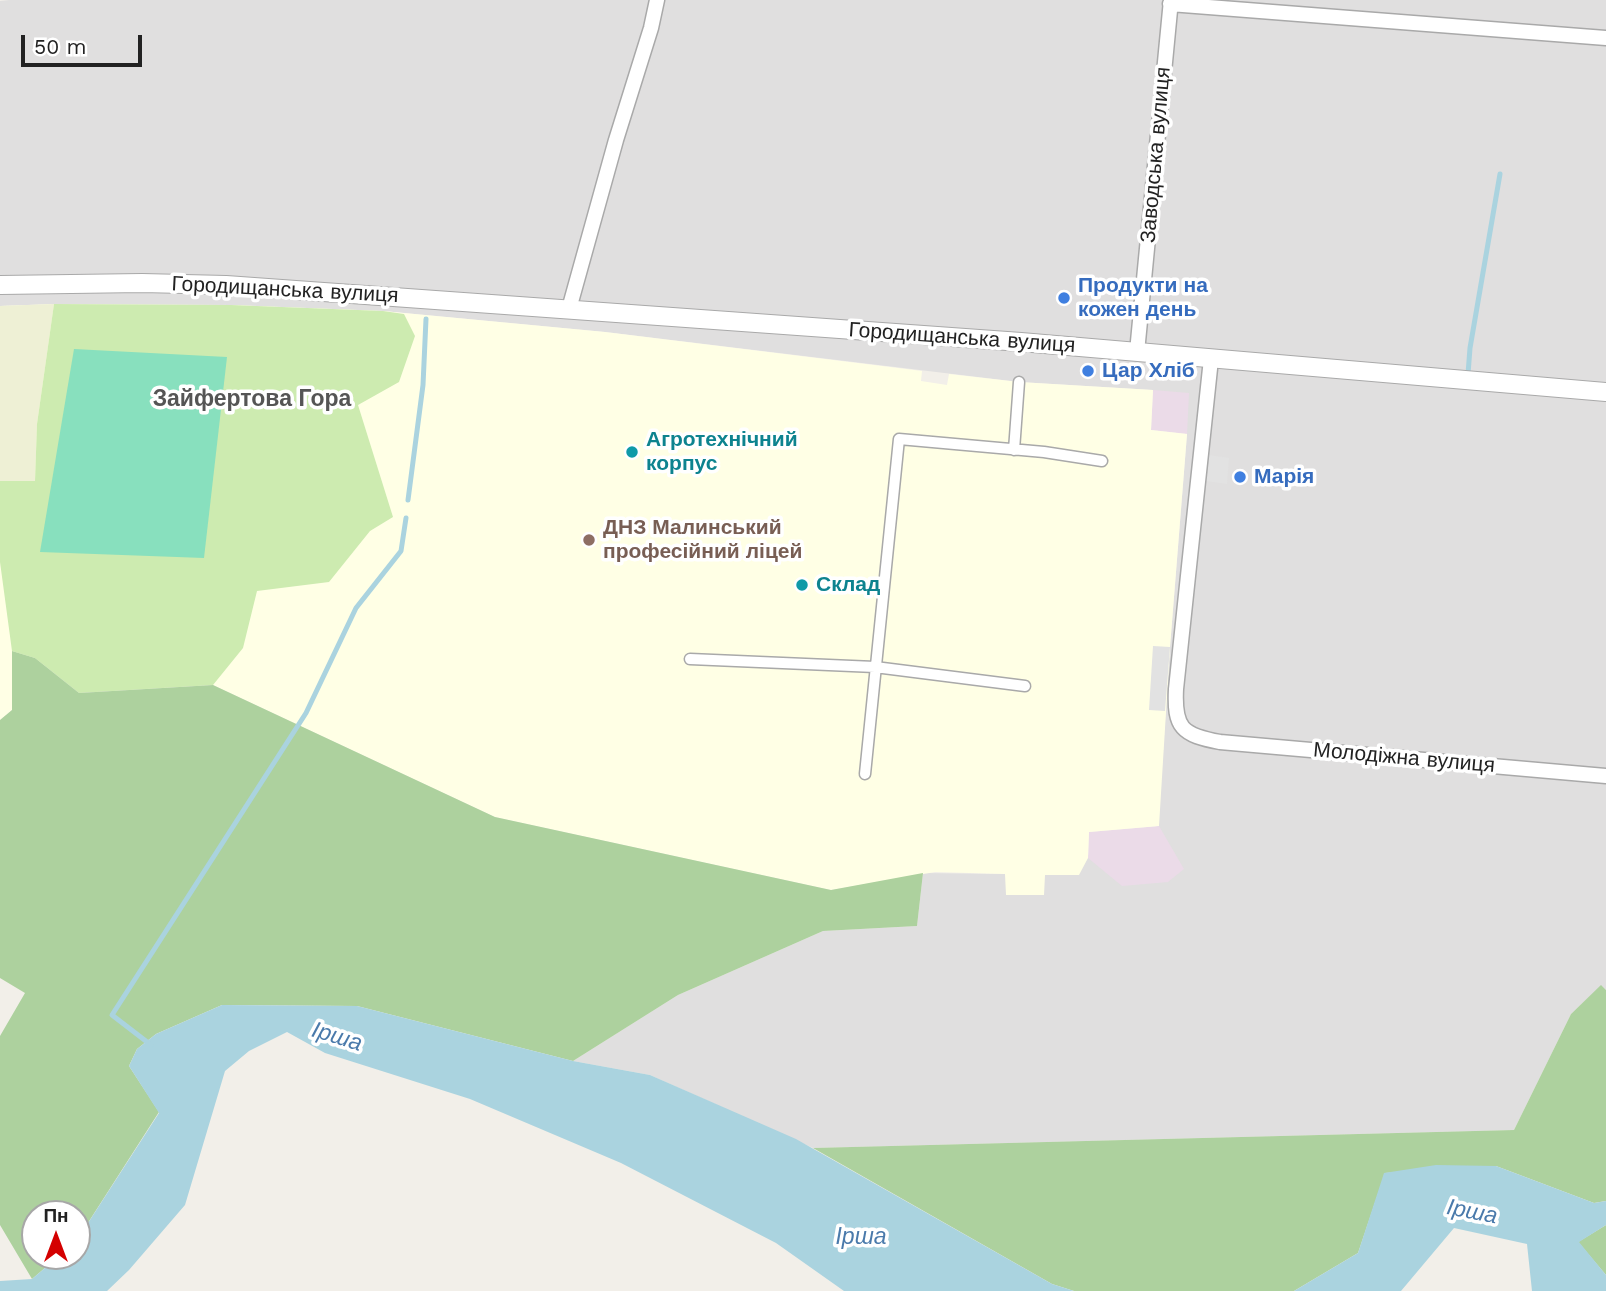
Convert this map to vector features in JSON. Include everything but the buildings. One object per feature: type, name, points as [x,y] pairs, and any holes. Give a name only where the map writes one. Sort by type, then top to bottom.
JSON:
[{"type":"street","points":[[569,309],[657,0]]},
{"type":"street","points":[[1170,2],[1606,38]]},
{"type":"street","name":"Заводська вулиця","points":[[1137,352],[1170,2]]},
{"type":"street","name":"Городищанська вулиця","points":[[0,285],[193,283],[1137,352],[1606,392]]},
{"type":"street","name":"Молодіжна вулиця","points":[[1211,359],[1175,705],[1180,725],[1185,731],[1202,739],[1606,776]]},
{"type":"street","points":[[1014,450],[1018,382]]},
{"type":"street","points":[[865,774],[899,439],[1102,461]]},
{"type":"street","points":[[690,659],[875,667],[1025,686]]},
{"type":"shaded area","points":[[1606,0],[1606,990],[1601,986],[1571,1014],[1514,1130],[813,1148],[650,1075],[573,1061],[678,995],[823,931],[917,926],[923,873],[1006,874],[1044,895],[1044,875],[1158,826],[1187,434],[1153,390],[1019,382],[605,332],[383,311],[231,305],[0,306],[0,1]]},
{"type":"shaded area","points":[[54,304],[37,424],[35,481],[0,481],[0,306]]},
{"type":"shaded area","name":"ДНЗ Малинський професійний ліцей","points":[[231,305],[383,311],[605,332],[922,371],[921,381],[947,385],[949,374],[1019,382],[1153,390],[1151,430],[1187,434],[1159,826],[1089,832],[1088,858],[1079,875],[1045,875],[1044,895],[1006,895],[1005,874],[935,872],[831,890],[495,817],[213,685],[109,691],[12,652],[12,710],[0,720],[0,306]]},
{"type":"shaded area","points":[[1153,390],[1189,393],[1187,434],[1151,430]]},
{"type":"shaded area","points":[[1209,455],[1229,458],[1227,484],[1206,481]]},
{"type":"shaded area","points":[[1153,646],[1170,647],[1165,711],[1149,710]]},
{"type":"shaded area","points":[[1159,826],[1184,869],[1168,882],[1122,886],[1088,858],[1089,832]]},
{"type":"green space","points":[[54,304],[231,305],[383,311],[404,314],[415,336],[399,382],[358,405],[393,517],[370,531],[329,582],[257,591],[243,648],[213,685],[79,693],[35,658],[12,651],[0,562],[0,481],[35,481],[37,424]]},
{"type":"green space","points":[[74,349],[227,357],[204,558],[40,552]]},
{"type":"green space","points":[[12,651],[35,658],[79,693],[213,685],[495,817],[831,890],[923,873],[917,926],[823,931],[678,995],[573,1061],[357,1006],[222,1005],[156,1034],[137,1049],[129,1066],[159,1112],[91,1218],[91,1200],[21,1200],[21,1260],[0,1225],[0,1036],[25,993],[0,978],[0,720],[12,710]]},
{"type":"green space","points":[[1601,985],[1606,990],[1606,1201],[1594,1203],[1496,1166],[1385,1173],[1358,1253],[1294,1291],[1074,1291],[1052,1284],[813,1148],[1514,1130],[1571,1014]]},
{"type":"green space","points":[[1606,1225],[1606,1275],[1578,1242]]},
{"type":"green space","points":[[27,1270],[43,1270],[32,1279]]},
{"type":"water","name":"Ірша","points":[[222,1005],[357,1006],[573,1061],[650,1075],[796,1139],[1052,1284],[1074,1291],[844,1291],[776,1243],[621,1163],[470,1099],[325,1053],[287,1032],[249,1051],[225,1071],[185,1205],[129,1270],[107,1291],[0,1291],[0,1281],[32,1279],[43,1270],[91,1270],[91,1218],[159,1113],[129,1066],[137,1049],[156,1034]]},
{"type":"water","name":"Ірша","points":[[1436,1165],[1496,1166],[1594,1203],[1606,1201],[1606,1225],[1579,1242],[1606,1275],[1606,1291],[1532,1291],[1527,1244],[1454,1228],[1401,1291],[1294,1291],[1358,1253],[1384,1173]]},
{"type":"waterway","points":[[1468,374],[1470,348],[1500,174]]},
{"type":"waterway","points":[[408,500],[423,385],[426,319]]},
{"type":"waterway","points":[[151,1045],[112,1015],[306,713],[356,608],[401,551],[406,518]]},
{"type":"place","name":"Продукти на кожен день","points":[[1064,298]]},
{"type":"place","name":"Цар Хліб","points":[[1088,371]]},
{"type":"place","name":"Агротехнічний корпус","points":[[632,452]]},
{"type":"place","name":"Марія","points":[[1240,477]]},
{"type":"place","name":"ДНЗ Малинський професійний ліцей","points":[[589,540]]},
{"type":"place","name":"Склад","points":[[802,585]]},
{"type":"district","name":"Зайфертова Гора","points":[[252,399]]}]
